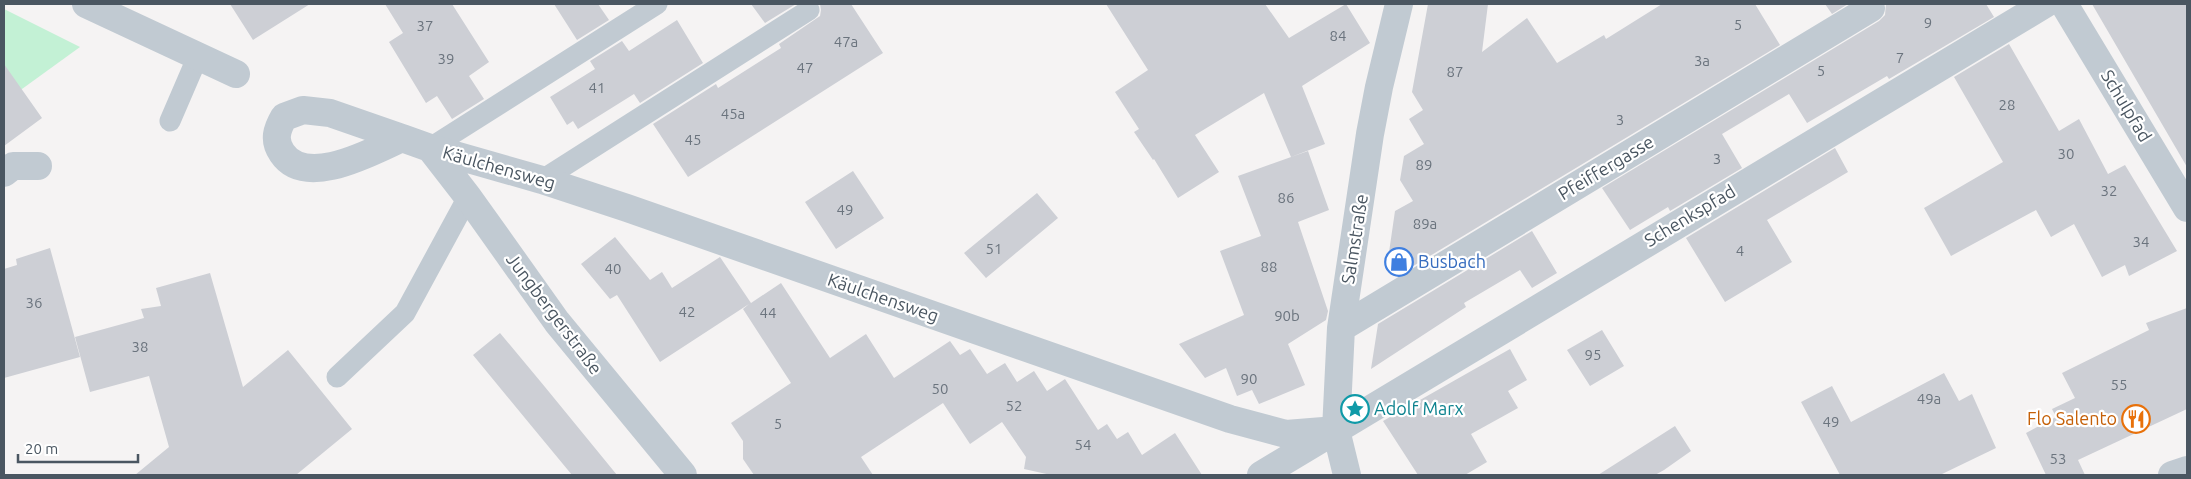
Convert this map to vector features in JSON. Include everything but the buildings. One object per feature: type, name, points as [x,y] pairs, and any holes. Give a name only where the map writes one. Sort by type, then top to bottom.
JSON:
[{"type":"street","points":[[86,4],[236,74]]},
{"type":"street","name":"Salmstraße","points":[[1347,475],[1336,430],[1341,328],[1374,115],[1399,4]]},
{"type":"street","name":"Schenkspfad","points":[[1261,475],[2045,4]]},
{"type":"street","name":"Schulpfad","points":[[2064,4],[2187,208]]},
{"type":"street","name":"Pfeiffergasse","points":[[1341,328],[1871,8]]},
{"type":"street","name":"Käulchensweg","points":[[402,138],[634,210],[1230,419],[1286,434],[1336,430]]},
{"type":"street","name":"Jungbergerstraße","points":[[430,148],[557,322],[683,475]]},
{"type":"street","points":[[4,173],[13,166],[38,166]]},
{"type":"street","points":[[2172,475],[2187,470]]},
{"type":"lane","name":"Käulchensweg","points":[[430,148],[657,4]]},
{"type":"lane","points":[[542,180],[809,10]]},
{"type":"lane","points":[[170,121],[198,56]]},
{"type":"lane","points":[[337,377],[405,313],[468,198]]},
{"type":"green space","points":[[4,9],[80,47],[4,102]]},
{"type":"place","name":"Busbach","points":[[1399,262]]},
{"type":"place","name":"Adolf Marx","points":[[1355,409]]},
{"type":"place","name":"Flo Salento","points":[[2136,419]]}]
